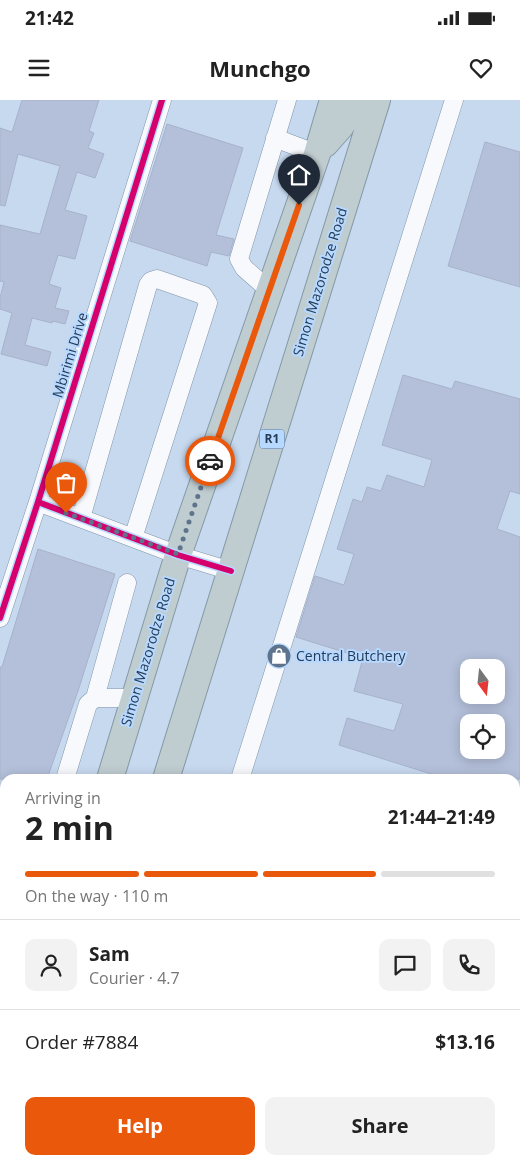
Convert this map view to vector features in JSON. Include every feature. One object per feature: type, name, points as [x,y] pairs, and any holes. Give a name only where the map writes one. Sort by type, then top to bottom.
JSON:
[{"type":"highway","name":"Simon Mazorodze Road","points":[[111,774],[178,554],[317,154],[333,100]]},
{"type":"highway","points":[[317,154],[340,126],[357,100]]},
{"type":"highway","name":"Simon Mazorodze Road","points":[[168,774],[377,100]]},
{"type":"street","name":"Mbirimi Drive","points":[[0,618],[38,502],[162,100]]},
{"type":"street","points":[[269,290],[244,268],[239,260],[287,100]]},
{"type":"street","points":[[242,774],[454,100]]},
{"type":"street","points":[[275,138],[317,154]]},
{"type":"street","points":[[80,518],[148,285],[151,281],[157,279],[203,295],[208,303],[133,538]]},
{"type":"street","points":[[38,502],[133,538],[231,571]]},
{"type":"street","points":[[67,774],[88,704],[95,698],[128,583]]},
{"type":"street","points":[[95,698],[134,698]]},
{"type":"building","points":[[22,100],[99,100],[89,131],[94,133],[88,148],[104,154],[95,178],[77,172],[65,210],[87,216],[75,259],[58,255],[49,284],[61,288],[55,308],[69,311],[65,324],[32,318],[25,345],[51,352],[47,366],[1,354],[12,313],[0,309],[0,298],[4,282],[0,281],[0,225],[40,234],[60,166],[18,154],[5,206],[0,205],[0,128],[12,132]]},
{"type":"building","points":[[167,124],[243,148],[216,235],[234,239],[229,256],[211,252],[207,266],[130,241]]},
{"type":"building","points":[[485,142],[520,152],[520,287],[448,266]]},
{"type":"building","points":[[403,375],[452,389],[455,381],[520,399],[520,494],[510,491],[497,529],[520,537],[520,774],[431,774],[339,745],[347,718],[394,731],[403,704],[354,691],[363,658],[296,637],[315,576],[344,585],[354,554],[337,549],[353,499],[362,502],[367,487],[381,491],[387,475],[424,487],[432,460],[382,445]]},
{"type":"building","points":[[38,549],[115,574],[78,691],[49,774],[0,774],[0,667],[2,667]]},
{"type":"cycle path","points":[[0,618],[38,502],[162,100]]},
{"type":"cycle path","points":[[38,502],[178,555],[231,571]]},
{"type":"way so far","points":[[66,513],[178,554],[210,461]]},
{"type":"place","name":"Central Butchery","points":[[279,656]]},
{"type":"route","points":[[210,461],[299,205]]}]
